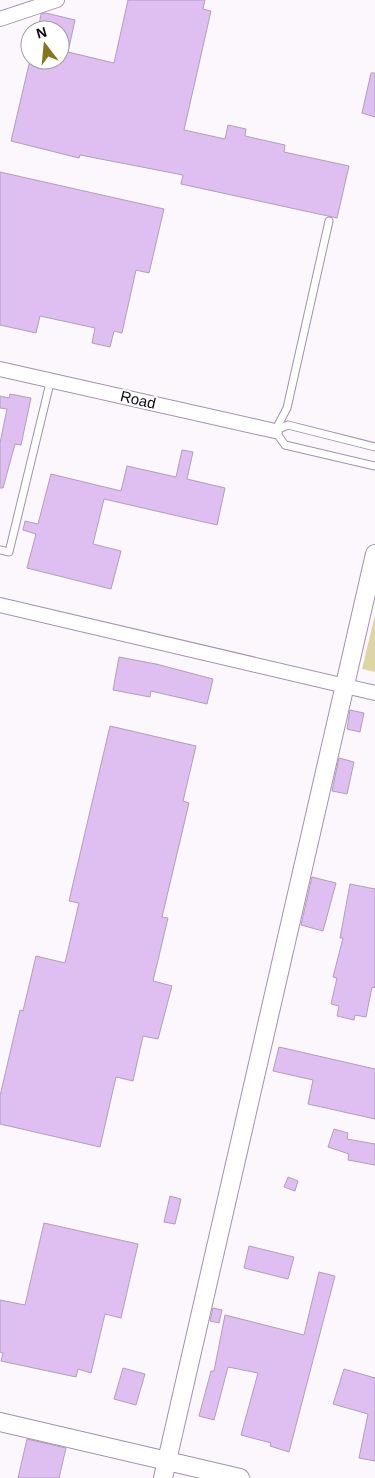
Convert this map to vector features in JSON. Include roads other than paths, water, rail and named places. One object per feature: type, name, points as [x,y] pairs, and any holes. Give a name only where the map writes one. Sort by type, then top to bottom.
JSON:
[{"type":"street","points":[[0,19],[57,0]]},
{"type":"street","name":"Road","points":[[0,370],[275,431]]},
{"type":"street","points":[[165,1470],[375,554]]},
{"type":"street","points":[[0,605],[375,693]]},
{"type":"street","points":[[0,1422],[165,1470],[240,1478]]},
{"type":"lane","points":[[275,431],[287,408],[329,222]]},
{"type":"lane","points":[[0,370],[50,383],[275,431],[288,425],[375,447]]},
{"type":"lane","points":[[0,550],[9,552],[50,383]]},
{"type":"lane","points":[[275,431],[284,445],[375,466]]}]
